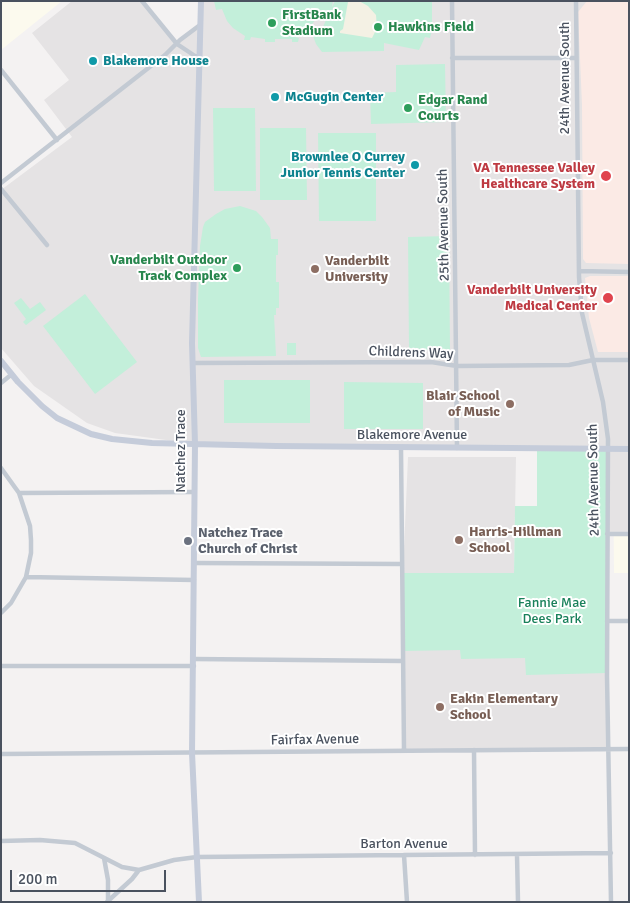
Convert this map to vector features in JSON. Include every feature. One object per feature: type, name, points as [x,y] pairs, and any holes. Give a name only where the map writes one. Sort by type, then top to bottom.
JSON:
[{"type":"main road","name":"Natchez Trace","points":[[199,902],[192,753],[195,444],[192,333],[201,1]]},
{"type":"main road","name":"Blakemore Avenue","points":[[1,361],[42,406],[57,418],[91,434],[112,440],[195,444],[401,448],[629,449]]},
{"type":"street","points":[[142,1],[177,44],[195,56],[200,57]]},
{"type":"street","name":"25th Avenue South","points":[[452,1],[457,448]]},
{"type":"street","name":"24th Avenue South","points":[[576,1],[579,271],[582,313],[603,402],[608,438],[607,621],[611,902]]},
{"type":"street","points":[[1,183],[200,25]]},
{"type":"street","points":[[452,58],[576,58]]},
{"type":"street","points":[[1,70],[57,140]]},
{"type":"street","points":[[1,189],[47,245]]},
{"type":"street","points":[[579,271],[629,272]]},
{"type":"street","name":"Childrens Way","points":[[193,363],[431,362],[457,366],[569,365],[593,360],[629,360]]},
{"type":"street","points":[[1,383],[12,374]]},
{"type":"street","points":[[401,448],[404,750]]},
{"type":"street","points":[[1,468],[19,493],[30,526],[31,553],[26,577],[11,603],[1,613]]},
{"type":"street","points":[[19,493],[194,492]]},
{"type":"street","points":[[607,534],[629,534]]},
{"type":"street","points":[[194,563],[402,564]]},
{"type":"street","points":[[26,577],[194,580]]},
{"type":"street","points":[[607,621],[629,621]]},
{"type":"street","points":[[194,659],[403,661]]},
{"type":"street","points":[[1,666],[194,666]]},
{"type":"street","name":"Fairfax Avenue","points":[[1,754],[629,749]]},
{"type":"street","points":[[474,750],[475,855]]},
{"type":"street","points":[[1,841],[40,840],[75,843],[122,867],[139,870],[108,902]]},
{"type":"street","name":"Barton Avenue","points":[[139,870],[174,860],[197,857],[611,854]]},
{"type":"street","points":[[404,855],[407,902]]},
{"type":"street","points":[[517,855],[518,902]]},
{"type":"street","points":[[104,858],[108,880],[108,902]]},
{"type":"shaded area","points":[[1,1],[62,1],[1,50]]},
{"type":"shaded area","name":"Vanderbilt University","points":[[72,1],[142,1],[177,44],[200,25],[201,1],[629,1],[629,534],[607,534],[607,449],[195,444],[115,433],[87,423],[34,386],[1,348],[1,190],[72,137],[44,100],[69,80],[32,33]]},
{"type":"shaded area","name":"VA Tennessee Valley Healthcare System","points":[[587,1],[629,1],[629,264],[586,263],[583,259],[582,105],[578,12]]},
{"type":"shaded area","name":"Vanderbilt University Medical Center","points":[[590,276],[629,276],[629,352],[598,352],[589,318],[585,278]]},
{"type":"shaded area","name":"Harris-Hillman School","points":[[408,457],[516,457],[514,573],[403,573]]},
{"type":"shaded area","points":[[629,460],[629,573],[614,573],[613,462]]},
{"type":"shaded area","points":[[607,632],[609,749],[404,750],[403,636]]},
{"type":"green space","points":[[214,1],[333,1],[332,7],[335,1],[432,1],[432,30],[430,38],[425,37],[419,50],[384,43],[384,51],[322,52],[313,36],[314,32],[320,34],[326,20],[318,16],[307,31],[295,37],[299,38],[298,42],[292,42],[292,39],[275,39],[275,42],[265,42],[265,39],[251,37],[250,40],[244,40],[245,36],[233,28],[227,21],[222,9],[216,10]]},
{"type":"green space","name":"Edgar Rand Courts","points":[[445,64],[446,122],[371,124],[370,93],[396,92],[396,65]]},
{"type":"green space","points":[[213,108],[255,108],[256,191],[214,191]]},
{"type":"green space","points":[[260,128],[306,128],[307,200],[260,200]]},
{"type":"green space","points":[[318,133],[376,133],[376,221],[319,221]]},
{"type":"green space","name":"Vanderbilt Outdoor Track Complex","points":[[240,206],[256,211],[270,228],[271,239],[278,239],[276,282],[279,282],[279,308],[276,308],[276,315],[274,315],[276,356],[201,357],[198,348],[198,299],[200,246],[203,227],[205,222],[216,214],[225,209]]},
{"type":"green space","points":[[449,236],[450,350],[419,350],[418,348],[409,348],[408,237]]},
{"type":"green space","points":[[85,294],[137,362],[95,394],[43,326]]},
{"type":"green space","points":[[21,298],[30,309],[40,302],[46,310],[26,325],[23,322],[26,319],[14,303]]},
{"type":"green space","points":[[287,343],[296,343],[296,355],[287,355]]},
{"type":"green space","points":[[224,380],[310,380],[310,423],[224,423]]},
{"type":"green space","points":[[344,382],[423,383],[423,429],[344,429]]},
{"type":"green space","name":"Fannie Mae Dees Park","points":[[537,448],[607,448],[607,673],[526,675],[525,658],[461,659],[460,650],[403,651],[403,573],[514,573],[515,506],[537,506]]},
{"type":"sand","points":[[359,1],[368,6],[376,15],[377,28],[372,38],[340,33],[343,29],[348,2]]},
{"type":"place","name":"FirstBank Stadium","points":[[272,23]]},
{"type":"place","name":"Hawkins Field","points":[[378,27]]},
{"type":"place","name":"Blakemore House","points":[[93,61]]},
{"type":"place","name":"McGugin Center","points":[[275,97]]},
{"type":"place","name":"Edgar Rand Courts","points":[[408,108]]},
{"type":"place","name":"Brownlee O Currey Junior Tennis Center","points":[[415,165]]},
{"type":"place","name":"VA Tennessee Valley Healthcare System","points":[[606,176]]},
{"type":"place","name":"Vanderbilt Outdoor Track Complex","points":[[237,268]]},
{"type":"place","name":"Vanderbilt University","points":[[315,269]]},
{"type":"place","name":"Vanderbilt University Medical Center","points":[[608,298]]},
{"type":"place","name":"Blair School of Music","points":[[510,404]]},
{"type":"place","name":"Harris-Hillman School","points":[[459,540]]},
{"type":"place","name":"Natchez Trace Church of Christ","points":[[188,541]]},
{"type":"place","name":"Eakin Elementary School","points":[[440,707]]}]
